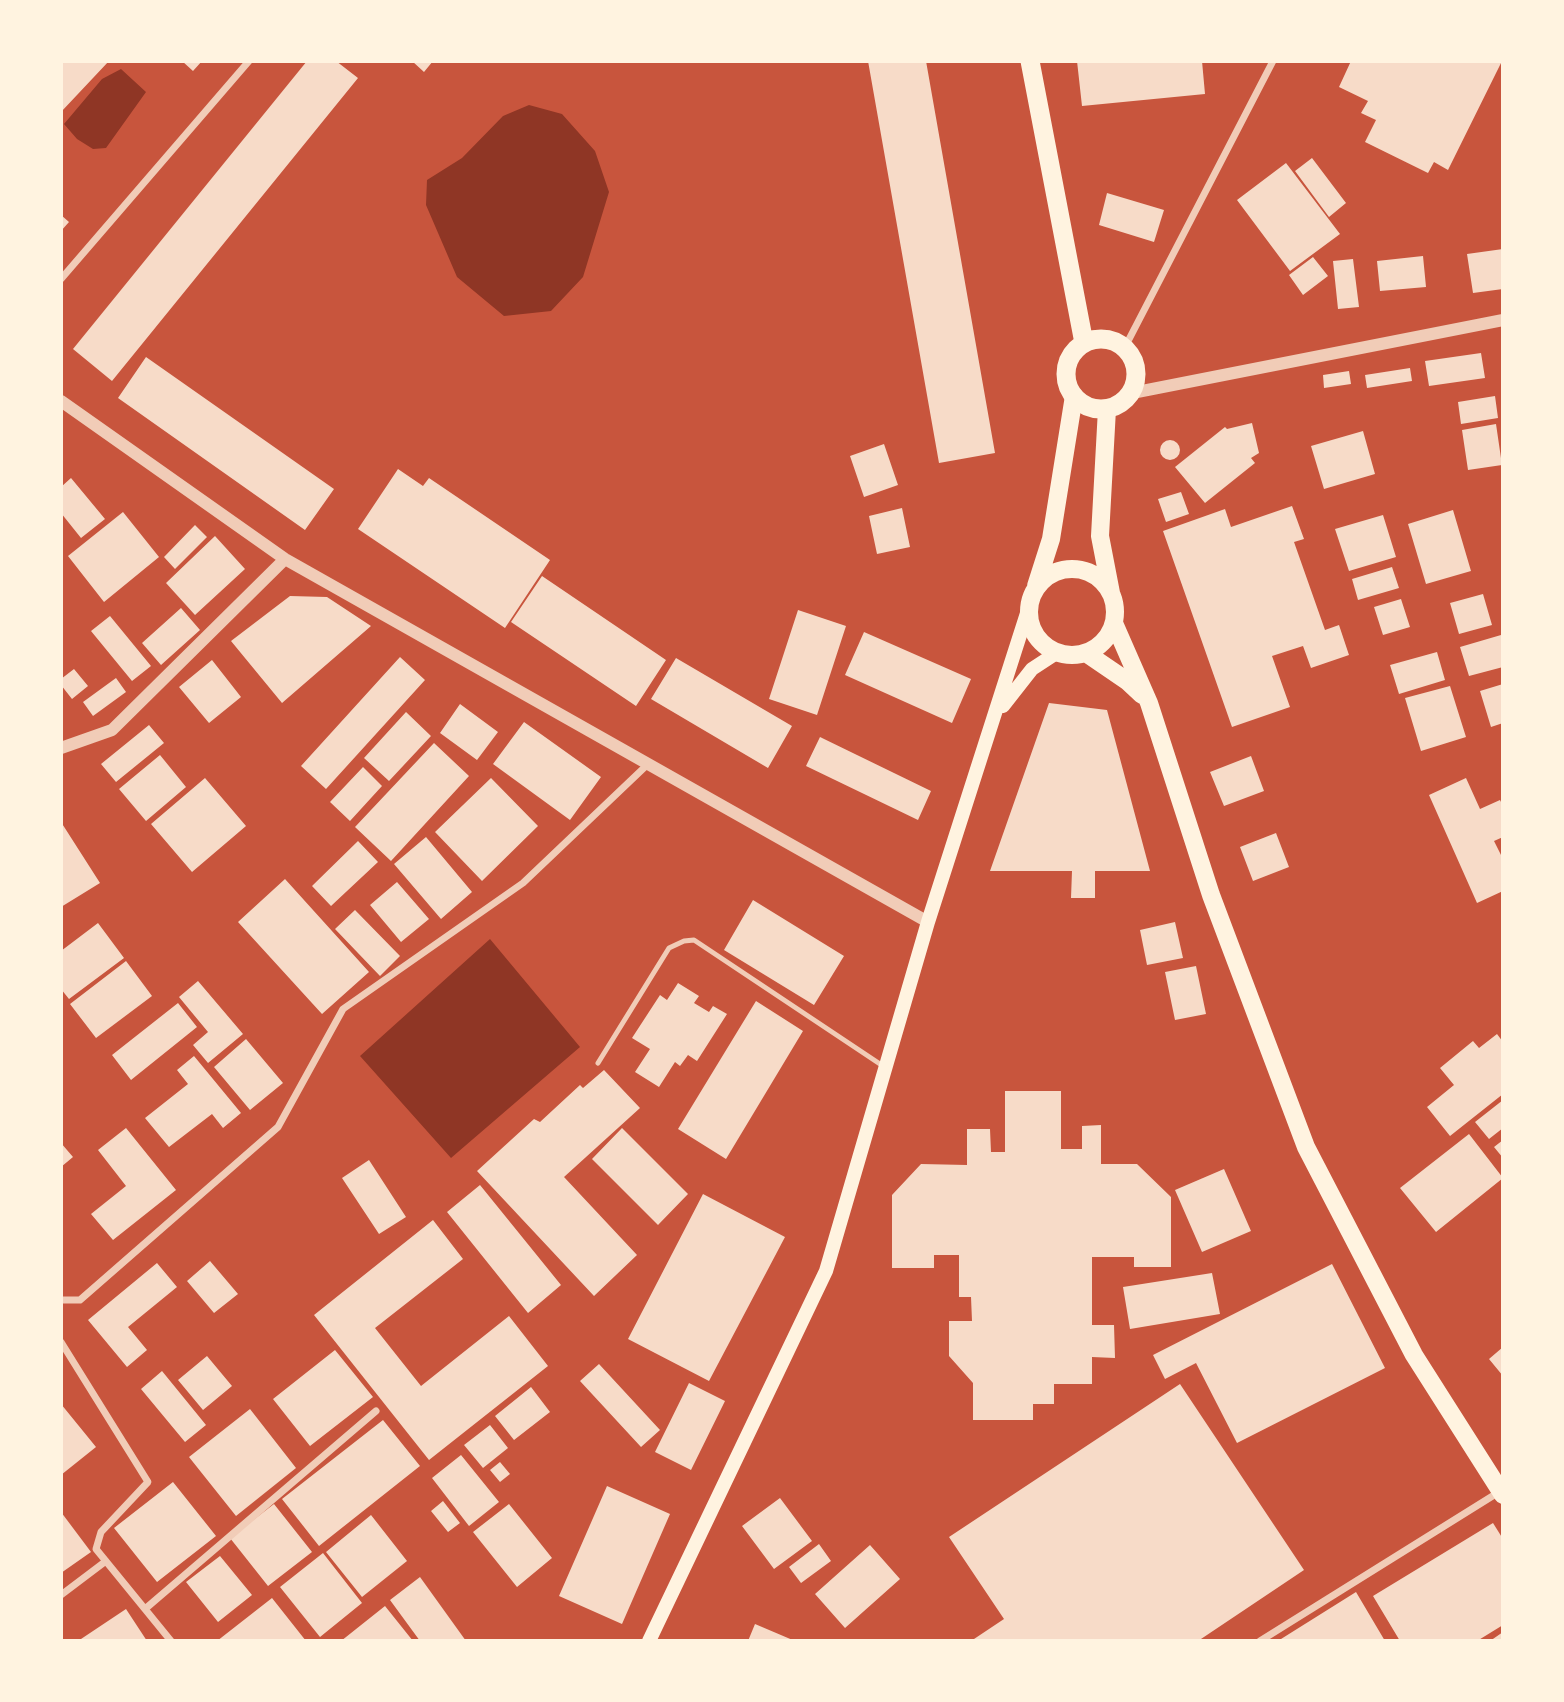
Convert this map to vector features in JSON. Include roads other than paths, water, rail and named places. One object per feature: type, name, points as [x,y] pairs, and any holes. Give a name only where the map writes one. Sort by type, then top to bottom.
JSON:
[{"type":"highway","points":[[1030,61],[1084,343]]},
{"type":"highway","points":[[1099,338],[1125,347],[1137,372],[1132,393],[1124,401],[1107,409],[1093,408],[1074,396],[1068,386],[1067,365],[1071,354],[1084,343],[1099,338]]},
{"type":"main road","points":[[649,1641],[826,1271],[928,922],[1051,539],[1074,396]]},
{"type":"main road","points":[[1086,653],[1108,635],[1114,622],[1115,608],[1100,536],[1107,409]]},
{"type":"main road","points":[[1058,652],[1036,634],[1032,600],[1052,574],[1072,570],[1092,574],[1111,594]]},
{"type":"main road","points":[[1114,622],[1149,703],[1211,895],[1306,1147],[1414,1355],[1501,1494]]},
{"type":"main road","points":[[995,716],[1032,669],[1058,652],[1086,653],[1127,681],[1149,703]]},
{"type":"street","points":[[61,279],[249,61]]},
{"type":"street","points":[[1125,347],[1273,61]]},
{"type":"street","points":[[1132,393],[1503,320]]},
{"type":"street","points":[[61,401],[285,559],[928,922]]},
{"type":"street","points":[[61,748],[112,730],[285,559]]},
{"type":"street","points":[[61,1300],[80,1300],[278,1127],[343,1009],[523,883],[647,765]]},
{"type":"street","points":[[61,1342],[148,1482],[101,1532],[96,1549],[171,1641]]},
{"type":"street","points":[[145,1609],[376,1411]]},
{"type":"street","points":[[1260,1641],[1501,1494]]},
{"type":"street","points":[[61,1595],[106,1561]]},
{"type":"lane","points":[[598,1063],[669,948],[694,940],[885,1068]]}]
